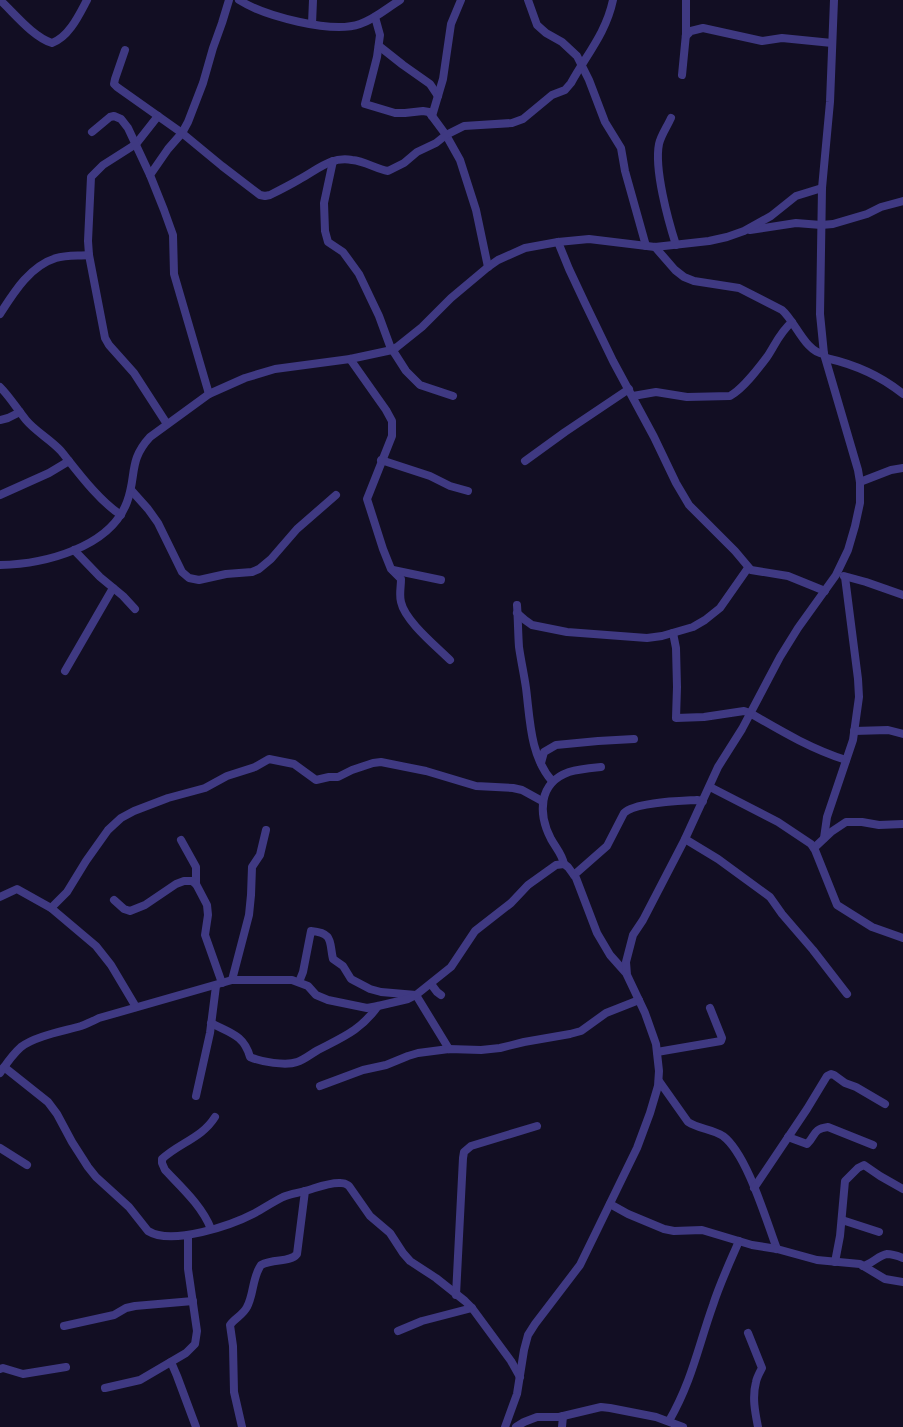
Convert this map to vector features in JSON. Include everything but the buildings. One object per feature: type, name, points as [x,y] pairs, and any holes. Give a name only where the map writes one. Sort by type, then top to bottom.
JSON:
[{"type":"street","points":[[0,0],[45,41],[52,43],[66,33],[87,0]]},
{"type":"street","points":[[150,175],[188,122],[229,0]]},
{"type":"street","points":[[239,0],[261,11],[331,27],[361,24],[400,0]]},
{"type":"street","points":[[312,24],[313,0]]},
{"type":"street","points":[[432,116],[443,79],[452,20],[461,0]]},
{"type":"street","points":[[528,0],[540,29],[562,42],[582,64],[604,122],[620,145],[645,246]]},
{"type":"street","points":[[125,50],[114,84],[182,133],[260,195],[265,196],[339,159],[350,159],[388,171],[464,126],[512,123],[523,119],[571,83],[602,32],[613,0]]},
{"type":"street","points":[[682,75],[686,36],[686,0]]},
{"type":"street","points":[[627,975],[626,962],[633,935],[685,839],[718,767],[742,729],[789,641],[836,575],[848,550],[855,526],[860,502],[860,482],[825,356],[820,314],[822,188],[830,102],[834,0]]},
{"type":"street","points":[[375,17],[380,35],[379,46],[365,104],[395,112],[426,111],[432,116],[460,160],[473,198],[488,267]]},
{"type":"street","points":[[686,36],[691,31],[703,28],[758,40],[782,38],[832,43]]},
{"type":"street","points":[[379,46],[430,84],[438,96]]},
{"type":"street","points":[[92,132],[104,121],[114,116],[124,122],[150,175],[173,235],[174,274],[209,393]]},
{"type":"street","points":[[158,116],[136,144],[103,165],[91,177],[89,255],[105,338],[134,373],[167,424]]},
{"type":"street","points":[[671,118],[661,138],[658,152],[667,211],[676,245]]},
{"type":"street","points":[[333,161],[324,203],[327,240],[343,252],[359,274],[392,350],[406,371],[420,385],[453,396]]},
{"type":"street","points":[[0,565],[42,560],[74,550],[105,532],[121,515],[128,501],[135,462],[140,449],[150,437],[209,393],[275,369],[350,359],[392,350],[422,327],[488,267],[506,256],[525,248],[595,239],[654,247],[709,241],[744,231],[771,216],[796,196],[822,188]]},
{"type":"street","points":[[744,231],[796,223],[821,225],[838,223],[903,201]]},
{"type":"street","points":[[558,242],[584,302],[688,505],[754,571],[788,576],[825,591]]},
{"type":"street","points":[[654,247],[684,277],[694,281],[739,288],[782,310],[816,352],[856,367],[891,385],[903,394]]},
{"type":"street","points":[[0,314],[26,278],[45,263],[61,256],[89,255]]},
{"type":"street","points":[[525,461],[565,432],[631,393],[652,392],[687,397],[730,396],[746,382],[767,357],[784,329],[792,322]]},
{"type":"street","points":[[350,359],[392,422],[392,436],[367,500],[383,549],[391,569],[401,580],[400,600],[403,608],[424,636],[450,660]]},
{"type":"street","points":[[0,387],[29,423],[57,446],[78,472],[121,515]]},
{"type":"street","points":[[0,420],[20,412]]},
{"type":"street","points":[[381,460],[468,491]]},
{"type":"street","points":[[0,495],[49,473],[69,461]]},
{"type":"street","points":[[860,482],[891,470],[903,468]]},
{"type":"street","points":[[130,490],[158,523],[183,572],[189,578],[199,580],[259,569],[336,495]]},
{"type":"street","points":[[74,550],[135,609]]},
{"type":"street","points":[[552,781],[543,769],[528,719],[517,609],[532,625],[567,632],[647,638],[673,633],[700,623],[720,608],[748,567]]},
{"type":"street","points":[[391,569],[441,580]]},
{"type":"street","points":[[836,575],[866,582],[903,595]]},
{"type":"street","points":[[824,838],[827,817],[854,731],[859,697],[845,577]]},
{"type":"street","points":[[65,671],[113,588]]},
{"type":"street","points":[[673,633],[676,648],[676,718],[705,717],[741,711],[750,713],[789,736],[846,760]]},
{"type":"street","points":[[854,731],[888,730],[903,734]]},
{"type":"street","points":[[541,763],[544,752],[556,745],[634,739]]},
{"type":"street","points":[[51,908],[67,891],[108,830],[121,818],[168,798],[206,788],[227,776],[259,765],[268,759],[294,764],[316,780],[338,777],[352,770],[381,762],[434,773],[476,786],[522,790],[542,801]]},
{"type":"street","points":[[505,1427],[517,1394],[528,1335],[580,1265],[637,1148],[659,1081],[657,1052],[639,1000],[627,975],[610,956],[597,933],[574,875],[564,864],[562,855],[550,837],[545,823],[542,801],[552,781],[568,772],[601,767]]},
{"type":"street","points":[[710,787],[778,822],[811,844],[837,905],[872,927],[903,938]]},
{"type":"street","points":[[574,875],[607,846],[628,809],[654,803],[703,801]]},
{"type":"street","points":[[814,848],[846,822],[879,825],[903,824]]},
{"type":"street","points":[[232,980],[249,915],[252,867],[260,855],[266,830]]},
{"type":"street","points":[[685,839],[770,897],[847,994]]},
{"type":"street","points":[[181,840],[196,867],[196,884]]},
{"type":"street","points":[[520,1377],[472,1308],[436,1278],[410,1261],[390,1233],[370,1215],[345,1183],[334,1183],[287,1195],[240,1220],[211,1230],[188,1235],[158,1235],[148,1231],[129,1207],[92,1172],[48,1102],[2,1070],[21,1047],[31,1042],[82,1026],[99,1018],[232,980],[299,982],[308,986],[316,995],[328,1000],[367,1008],[416,995],[451,967],[476,931],[511,903],[528,885],[556,865],[564,864]]},
{"type":"street","points":[[114,900],[124,909],[130,910],[145,905],[176,884],[190,880],[196,884],[207,904],[205,935],[219,984],[196,1096]]},
{"type":"street","points":[[0,897],[17,889],[51,908],[81,932],[99,949],[111,965],[136,1007]]},
{"type":"street","points":[[299,982],[311,931],[326,935],[333,945],[333,959],[343,966],[351,979],[381,992],[416,995],[449,1049]]},
{"type":"street","points":[[431,984],[441,995]]},
{"type":"street","points":[[320,1086],[408,1056],[449,1049],[500,1048],[570,1034],[581,1031],[606,1013],[639,1000]]},
{"type":"street","points":[[211,1023],[243,1041],[250,1057],[289,1063],[299,1061],[352,1033],[378,1006]]},
{"type":"street","points":[[657,1052],[721,1041],[722,1038],[710,1008]]},
{"type":"street","points":[[754,1188],[825,1079],[830,1075],[834,1075],[885,1104]]},
{"type":"street","points":[[659,1081],[688,1122],[718,1134],[732,1144],[754,1188],[777,1249]]},
{"type":"street","points":[[211,1230],[199,1208],[165,1170],[162,1159],[201,1134],[215,1117]]},
{"type":"street","points":[[456,1295],[464,1152],[471,1146],[537,1126]]},
{"type":"street","points":[[788,1137],[807,1144],[810,1143],[815,1132],[826,1127],[873,1145]]},
{"type":"street","points":[[0,1148],[27,1165]]},
{"type":"street","points":[[835,1262],[842,1220],[845,1181],[861,1166],[867,1167],[903,1189]]},
{"type":"street","points":[[242,1427],[234,1392],[230,1325],[249,1305],[253,1281],[261,1264],[295,1258],[305,1191]]},
{"type":"street","points":[[610,1204],[664,1229],[702,1230],[818,1260],[857,1263],[885,1280],[903,1282]]},
{"type":"street","points":[[842,1220],[879,1232]]},
{"type":"street","points":[[105,1388],[140,1380],[192,1349],[196,1342],[188,1269],[188,1235]]},
{"type":"street","points":[[669,1421],[695,1365],[712,1306],[739,1241]]},
{"type":"street","points":[[863,1266],[888,1254],[903,1258]]},
{"type":"street","points":[[64,1326],[114,1315],[135,1306],[193,1301]]},
{"type":"street","points":[[398,1331],[472,1308]]},
{"type":"street","points":[[748,1333],[762,1368],[756,1380],[754,1393],[754,1409],[758,1427]]},
{"type":"street","points":[[171,1362],[196,1427]]},
{"type":"street","points":[[0,1369],[23,1374],[66,1367]]},
{"type":"street","points":[[516,1427],[541,1416],[563,1416],[601,1407],[656,1417],[683,1427]]},
{"type":"street","points":[[562,1427],[563,1416]]},
{"type":"street","points":[[656,1417],[662,1427]]}]
